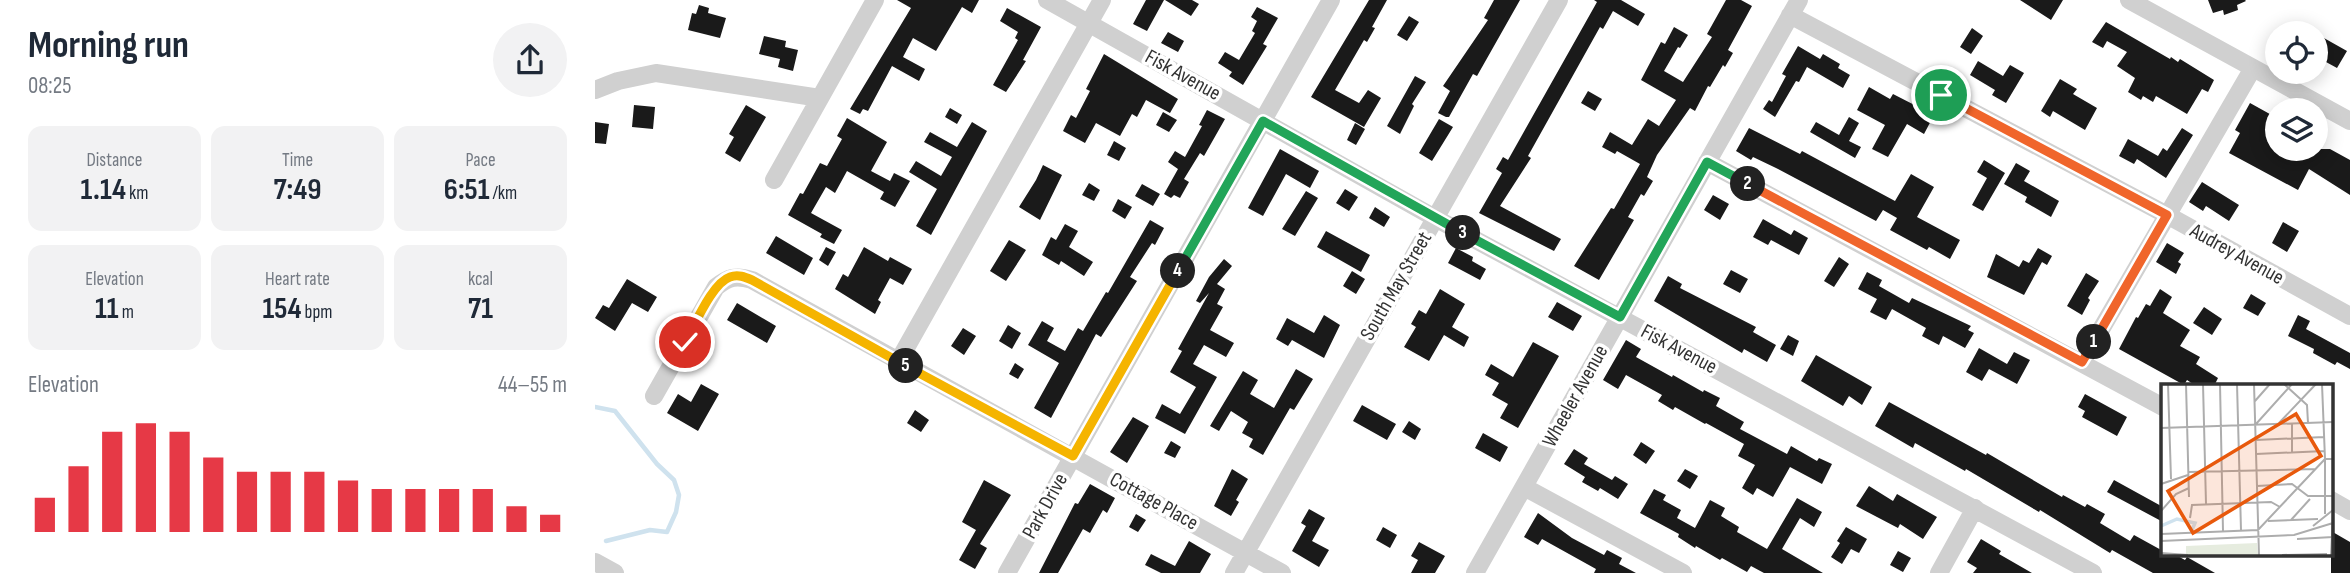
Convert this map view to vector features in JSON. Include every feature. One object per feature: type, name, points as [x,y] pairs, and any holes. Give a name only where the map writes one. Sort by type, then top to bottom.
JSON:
[{"type":"street","points":[[774,180],[875,0]]},
{"type":"street","name":"Fisk Avenue","points":[[1047,0],[1435,218],[2093,573]]},
{"type":"street","points":[[898,362],[1102,0]]},
{"type":"street","name":"Park Drive","points":[[1007,573],[1331,0]]},
{"type":"street","name":"South May Street","points":[[1234,573],[1559,0]]},
{"type":"street","points":[[2129,0],[2350,121]]},
{"type":"street","name":"Wheeler Avenue","points":[[1475,573],[1794,8]]},
{"type":"street","name":"Audrey Avenue","points":[[1794,8],[2350,316]]},
{"type":"street","points":[[2082,362],[2253,68]]},
{"type":"street","points":[[595,90],[656,73],[820,98]]},
{"type":"street","points":[[1707,162],[2161,406]]},
{"type":"street","name":"Cottage Place","points":[[654,397],[716,287],[729,277],[740,276],[752,280],[1282,573]]},
{"type":"street","points":[[1524,487],[1683,573]]},
{"type":"street","points":[[2333,501],[2350,511]]},
{"type":"street","points":[[1939,573],[1975,509]]},
{"type":"street","points":[[595,562],[615,573]]},
{"type":"building","points":[[897,0],[979,0],[972,13],[962,7],[936,51],[913,38],[903,57],[925,69],[919,81],[892,66],[868,111],[863,109],[860,114],[850,109],[911,8]]},
{"type":"building","points":[[1146,0],[1164,0],[1147,31],[1133,24]]},
{"type":"building","points":[[1165,0],[1192,0],[1199,4],[1191,16]]},
{"type":"building","points":[[1369,0],[1387,0],[1367,42],[1364,40],[1335,90],[1359,103],[1368,90],[1381,98],[1364,127],[1311,97]]},
{"type":"building","points":[[1494,0],[1520,0],[1477,76],[1473,74],[1449,117],[1446,117],[1438,113],[1450,91],[1443,86],[1488,20],[1484,18]]},
{"type":"building","points":[[1594,0],[1621,0],[1645,14],[1638,26],[1613,11],[1603,29],[1600,27],[1528,156],[1531,158],[1500,206],[1561,239],[1554,251],[1479,213],[1502,173],[1496,169],[1503,157],[1508,160],[1597,2]]},
{"type":"building","points":[[1726,0],[1741,0],[1752,6],[1728,50],[1733,53],[1710,87],[1708,86],[1695,111],[1690,108],[1657,155],[1647,177],[1653,181],[1644,196],[1641,194],[1628,217],[1634,220],[1599,280],[1574,266],[1611,208],[1614,209],[1640,164],[1617,151],[1615,154],[1602,147],[1610,132],[1632,145],[1648,119],[1659,126],[1676,100],[1641,80],[1661,42],[1665,44],[1674,27],[1688,35],[1664,71],[1683,82],[1712,37],[1707,34]]},
{"type":"building","points":[[2020,0],[2063,0],[2051,20]]},
{"type":"building","points":[[2208,0],[2246,1],[2237,5],[2238,10],[2224,15],[2223,10],[2213,13]]},
{"type":"building","points":[[699,5],[709,8],[708,13],[726,18],[720,38],[688,30],[692,13],[696,14]]},
{"type":"building","points":[[1257,7],[1278,18],[1263,44],[1267,46],[1243,85],[1229,76],[1232,72],[1218,63],[1225,52],[1239,60],[1255,33],[1252,31],[1257,21],[1251,17]]},
{"type":"building","points":[[1007,8],[1041,27],[1023,60],[1026,61],[1006,92],[993,85],[1018,40],[1015,38],[1018,32],[1000,21]]},
{"type":"building","points":[[1409,16],[1419,22],[1407,41],[1397,35]]},
{"type":"building","points":[[2106,22],[2170,59],[2171,57],[2178,62],[2180,59],[2214,80],[2208,92],[2202,89],[2187,114],[2156,96],[2153,102],[2143,96],[2141,100],[2128,92],[2135,78],[2117,66],[2127,52],[2107,41],[2103,48],[2092,42]]},
{"type":"building","points":[[1972,28],[1983,36],[1971,54],[1960,47]]},
{"type":"building","points":[[1168,32],[1184,41],[1178,52],[1161,43]]},
{"type":"building","points":[[764,36],[786,41],[785,47],[798,50],[793,71],[778,67],[780,59],[759,54]]},
{"type":"building","points":[[2328,40],[2347,51],[2337,68],[2328,63]]},
{"type":"building","points":[[1798,46],[1820,59],[1823,54],[1840,64],[1838,68],[1850,75],[1843,88],[1807,67],[1775,117],[1763,109],[1769,100],[1772,102],[1786,76],[1782,74]]},
{"type":"building","points":[[1104,54],[1178,99],[1170,113],[1146,100],[1137,117],[1132,114],[1120,136],[1096,123],[1085,143],[1063,131],[1071,115],[1076,118],[1090,91],[1086,89]]},
{"type":"building","points":[[1978,61],[2003,76],[2010,65],[2024,73],[2006,103],[1992,95],[1995,90],[1970,75]]},
{"type":"building","points":[[1415,76],[1426,82],[1412,104],[1414,106],[1400,134],[1387,126]]},
{"type":"building","points":[[2060,79],[2077,89],[2073,94],[2097,108],[2085,130],[2053,111],[2050,117],[2041,111]]},
{"type":"building","points":[[1869,87],[1890,99],[1893,94],[1934,115],[1924,134],[1907,124],[1888,157],[1872,149],[1885,125],[1857,110]]},
{"type":"building","points":[[1588,91],[1602,99],[1595,111],[1581,103]]},
{"type":"building","points":[[2250,103],[2265,111],[2265,161],[2328,161],[2330,149],[2350,160],[2350,195],[2309,169],[2298,190],[2229,153],[2240,133],[2235,130]]},
{"type":"building","points":[[634,105],[655,107],[653,129],[632,127]]},
{"type":"building","points":[[746,105],[766,117],[740,162],[725,153],[734,137],[729,134]]},
{"type":"building","points":[[950,108],[962,115],[957,124],[945,117]]},
{"type":"building","points":[[1207,110],[1225,119],[1204,156],[1200,153],[1184,179],[1189,182],[1180,198],[1174,195],[1171,198],[1164,194],[1178,169],[1168,162],[1175,151],[1185,157],[1202,126],[1199,125]]},
{"type":"building","points":[[1163,112],[1177,120],[1169,132],[1156,125]]},
{"type":"building","points":[[1849,117],[1859,123],[1849,141],[1861,147],[1855,158],[1810,132],[1816,122],[1839,135]]},
{"type":"building","points":[[847,118],[887,142],[871,171],[890,181],[894,173],[910,181],[895,207],[880,199],[884,192],[847,171],[835,193],[826,187],[811,213],[842,230],[834,244],[788,215],[820,163],[827,166],[842,139],[837,136]]},
{"type":"building","points":[[1439,119],[1453,127],[1432,161],[1419,153]]},
{"type":"building","points":[[595,122],[609,124],[606,144],[595,143]]},
{"type":"building","points":[[972,122],[987,131],[931,235],[916,226],[937,189],[909,172],[916,161],[941,176],[952,157],[924,142],[930,132],[957,147]]},
{"type":"building","points":[[1355,123],[1365,129],[1356,145],[1347,140]]},
{"type":"building","points":[[1749,128],[1800,154],[1802,151],[1895,201],[1911,174],[1934,187],[1917,217],[1960,240],[1950,259],[1890,230],[1897,218],[1883,210],[1876,221],[1776,168],[1753,157],[1751,160],[1736,151]]},
{"type":"building","points":[[2182,128],[2193,135],[2166,178],[2137,159],[2134,164],[2119,156],[2128,139],[2158,156],[2163,148],[2167,151]]},
{"type":"building","points":[[1114,141],[1126,148],[1119,161],[1107,155]]},
{"type":"building","points":[[1280,149],[1319,171],[1310,188],[1286,174],[1263,216],[1248,208]]},
{"type":"building","points":[[1984,160],[2005,173],[1983,211],[1972,205],[1987,178],[1977,172]]},
{"type":"building","points":[[2016,163],[2030,171],[2024,181],[2059,201],[2051,217],[2025,202],[2027,197],[2004,184]]},
{"type":"building","points":[[1043,165],[1062,175],[1040,220],[1019,207]]},
{"type":"building","points":[[2202,182],[2239,205],[2229,221],[2206,206],[2203,211],[2189,202]]},
{"type":"building","points":[[1089,183],[1100,190],[1094,201],[1082,195]]},
{"type":"building","points":[[1142,184],[1160,194],[1153,206],[1135,196]]},
{"type":"building","points":[[1345,189],[1358,197],[1349,211],[1336,203]]},
{"type":"building","points":[[1306,191],[1318,198],[1295,236],[1282,229]]},
{"type":"building","points":[[1713,195],[1729,204],[1720,220],[1704,210]]},
{"type":"building","points":[[1118,199],[1132,207],[1125,219],[1112,211]]},
{"type":"building","points":[[1375,207],[1390,217],[1384,227],[1369,218]]},
{"type":"building","points":[[1763,219],[1791,235],[1794,230],[1808,238],[1799,255],[1771,240],[1768,245],[1753,237]]},
{"type":"building","points":[[1150,220],[1164,228],[1155,245],[1152,243],[1130,277],[1137,281],[1101,337],[1096,334],[1051,418],[1034,408],[1059,363],[1028,345],[1042,321],[1054,328],[1047,341],[1065,351],[1078,328],[1083,331],[1106,292],[1108,293]]},
{"type":"building","points":[[2283,222],[2299,231],[2287,252],[2272,243]]},
{"type":"building","points":[[1065,224],[1078,231],[1069,247],[1093,262],[1084,276],[1061,261],[1059,265],[1042,255],[1051,237],[1056,240]]},
{"type":"building","points":[[1326,231],[1370,255],[1361,272],[1317,247]]},
{"type":"building","points":[[776,236],[813,258],[804,275],[766,253]]},
{"type":"building","points":[[1009,240],[1026,250],[1006,281],[990,271]]},
{"type":"building","points":[[2167,243],[2184,253],[2178,262],[2181,264],[2176,274],[2156,262]]},
{"type":"building","points":[[826,247],[836,252],[828,266],[819,260]]},
{"type":"building","points":[[864,247],[888,261],[890,257],[912,269],[903,285],[890,278],[878,300],[881,302],[875,314],[835,289],[843,274],[848,277]]},
{"type":"building","points":[[1456,248],[1473,257],[1472,261],[1486,269],[1480,280],[1448,263]]},
{"type":"building","points":[[2038,248],[2052,256],[2047,265],[2042,262],[2024,295],[1987,277],[1996,254],[2019,267],[2023,260],[2029,263]]},
{"type":"building","points":[[1839,257],[1849,264],[1834,287],[1824,281]]},
{"type":"building","points":[[1224,259],[1232,266],[1217,284],[1225,289],[1217,304],[1223,307],[1210,330],[1234,343],[1226,357],[1204,345],[1193,364],[1217,377],[1185,434],[1155,418],[1162,404],[1180,414],[1196,387],[1170,372],[1182,351],[1178,349],[1209,293],[1200,303],[1196,301],[1209,277]]},
{"type":"building","points":[[1731,270],[1748,279],[1740,293],[1723,284]]},
{"type":"building","points":[[1352,271],[1365,279],[1356,294],[1343,286]]},
{"type":"building","points":[[1867,272],[1882,280],[1879,286],[1909,303],[1912,298],[1971,326],[1968,330],[1974,333],[1965,348],[1943,336],[1939,345],[1922,336],[1926,328],[1892,309],[1886,320],[1870,312],[1877,299],[1858,289]]},
{"type":"building","points":[[2086,273],[2099,281],[2088,298],[2090,300],[2082,315],[2067,306]]},
{"type":"building","points":[[1668,276],[1682,284],[1680,288],[1756,327],[1753,332],[1776,345],[1767,362],[1744,349],[1742,353],[1654,301]]},
{"type":"building","points":[[627,279],[657,297],[648,312],[632,303],[615,331],[595,318],[603,305],[609,308]]},
{"type":"building","points":[[1440,289],[1465,304],[1452,327],[1469,337],[1464,347],[1444,335],[1429,361],[1404,347],[1416,327],[1411,324],[1419,310],[1426,314]]},
{"type":"building","points":[[2160,289],[2172,297],[2163,313],[2190,330],[2180,346],[2200,357],[2196,364],[2218,378],[2215,384],[2193,384],[2187,380],[2182,384],[2119,349],[2136,317],[2138,318],[2146,304],[2150,306]]},
{"type":"building","points":[[2251,294],[2266,303],[2258,316],[2243,308]]},
{"type":"building","points":[[1557,302],[1582,316],[1573,331],[1548,317]]},
{"type":"building","points":[[737,303],[776,326],[767,343],[727,320]]},
{"type":"building","points":[[2204,307],[2222,319],[2212,335],[2193,323]]},
{"type":"building","points":[[1324,315],[1340,325],[1324,358],[1292,340],[1288,346],[1276,339],[1287,318],[1314,333]]},
{"type":"building","points":[[2298,315],[2310,321],[2306,329],[2350,353],[2350,369],[2337,362],[2335,365],[2313,353],[2314,349],[2288,336]]},
{"type":"building","points":[[1008,325],[1021,333],[1012,349],[999,341]]},
{"type":"building","points":[[963,328],[976,336],[964,355],[951,346]]},
{"type":"building","points":[[1788,335],[1799,341],[1793,356],[1780,349]]},
{"type":"building","points":[[1626,340],[1641,349],[1636,357],[1672,377],[1673,375],[1720,398],[1716,406],[1744,422],[1740,429],[1787,454],[1791,446],[1817,461],[1819,458],[1832,464],[1822,484],[1790,467],[1773,497],[1757,488],[1753,495],[1742,488],[1755,465],[1738,456],[1744,444],[1675,407],[1673,410],[1658,401],[1662,395],[1626,375],[1618,389],[1603,380]]},
{"type":"building","points":[[1533,342],[1559,356],[1518,428],[1500,418],[1508,404],[1492,395],[1499,383],[1485,375],[1491,364],[1513,377]]},
{"type":"building","points":[[1979,348],[2007,364],[2014,352],[2030,360],[2017,384],[1989,369],[1982,381],[1966,372]]},
{"type":"building","points":[[1816,355],[1872,387],[1862,405],[1849,396],[1843,406],[1801,381]]},
{"type":"building","points":[[1015,363],[1024,369],[1018,379],[1009,374]]},
{"type":"building","points":[[1296,369],[1313,379],[1294,410],[1290,408],[1263,455],[1249,447],[1253,439],[1242,433],[1248,422],[1231,411],[1219,431],[1210,426],[1243,371],[1258,380],[1250,394],[1274,408]]},
{"type":"building","points":[[701,384],[719,394],[698,431],[667,413],[678,394],[691,402]]},
{"type":"building","points":[[2085,394],[2127,417],[2117,436],[2082,417],[2085,411],[2078,407]]},
{"type":"building","points":[[1889,402],[1986,455],[1987,453],[2062,497],[2063,495],[2085,507],[2087,504],[2105,514],[2100,523],[2130,541],[2134,535],[2161,550],[2161,556],[2178,556],[2185,560],[2187,557],[2215,573],[2153,573],[2112,550],[2110,553],[1966,469],[1965,471],[1915,443],[1913,448],[1875,426]]},
{"type":"building","points":[[1362,405],[1396,424],[1387,440],[1353,421]]},
{"type":"building","points":[[915,410],[929,420],[921,432],[907,423]]},
{"type":"building","points":[[1133,417],[1149,426],[1127,463],[1110,452]]},
{"type":"building","points":[[1409,421],[1421,429],[1415,440],[1402,432]]},
{"type":"building","points":[[1483,433],[1508,447],[1500,462],[1475,448]]},
{"type":"building","points":[[1171,441],[1181,447],[1175,458],[1164,453]]},
{"type":"building","points":[[1641,442],[1655,451],[1646,464],[1633,455]]},
{"type":"building","points":[[1574,449],[1588,458],[1584,464],[1612,480],[1615,476],[1628,484],[1618,499],[1600,488],[1598,491],[1582,482],[1585,477],[1564,464]]},
{"type":"building","points":[[1232,469],[1248,479],[1236,500],[1239,502],[1231,516],[1214,506]]},
{"type":"building","points":[[1685,469],[1698,476],[1690,489],[1677,481]]},
{"type":"building","points":[[984,480],[1011,495],[980,544],[987,548],[975,569],[959,560],[976,530],[962,522]]},
{"type":"building","points":[[2114,480],[2161,506],[2161,521],[2107,492]]},
{"type":"building","points":[[1090,484],[1115,498],[1107,513],[1103,510],[1090,533],[1083,529],[1058,573],[1039,573],[1075,503],[1078,504]]},
{"type":"building","points":[[1869,486],[1893,501],[1897,494],[1937,517],[1923,539],[1900,524],[1898,528],[1856,506]]},
{"type":"building","points":[[1654,489],[1666,495],[1663,500],[1681,510],[1677,518],[1695,528],[1710,500],[1725,508],[1721,516],[1739,527],[1737,532],[1767,549],[1797,498],[1822,512],[1814,527],[1800,518],[1782,549],[1823,573],[1764,573],[1751,566],[1747,572],[1696,546],[1695,548],[1678,537],[1679,534],[1640,513]]},
{"type":"building","points":[[1309,509],[1325,518],[1312,541],[1329,550],[1319,567],[1292,551],[1306,526],[1301,523]]},
{"type":"building","points":[[1538,513],[1572,538],[1604,555],[1607,550],[1622,558],[1619,564],[1636,573],[1594,573],[1596,569],[1542,539],[1538,545],[1524,537]]},
{"type":"building","points":[[1136,514],[1146,520],[1138,532],[1129,527]]},
{"type":"building","points":[[1383,527],[1397,535],[1390,548],[1376,540]]},
{"type":"building","points":[[1846,527],[1867,539],[1859,553],[1851,549],[1842,564],[1831,557]]},
{"type":"building","points":[[2333,532],[2350,542],[2350,573],[2331,573]]},
{"type":"building","points":[[1981,539],[2001,551],[1999,554],[2032,573],[1973,573],[1977,568],[1967,562]]},
{"type":"building","points":[[1189,541],[1211,554],[1200,573],[1161,573],[1145,565],[1151,554],[1175,566]]},
{"type":"building","points":[[1419,542],[1445,556],[1435,573],[1411,573],[1418,560],[1411,556]]},
{"type":"building","points":[[1898,551],[1911,558],[1903,572],[1890,565]]},
{"type":"waterway","points":[[595,407],[615,411],[657,464],[674,480],[679,495],[676,512],[667,532],[650,530],[606,541]]},
{"type":"route","points":[[685,342],[716,287],[729,277],[740,276],[752,280],[1073,456],[1263,121],[1435,218],[1620,317],[1707,162],[2082,362],[2167,215],[1941,95]]}]
